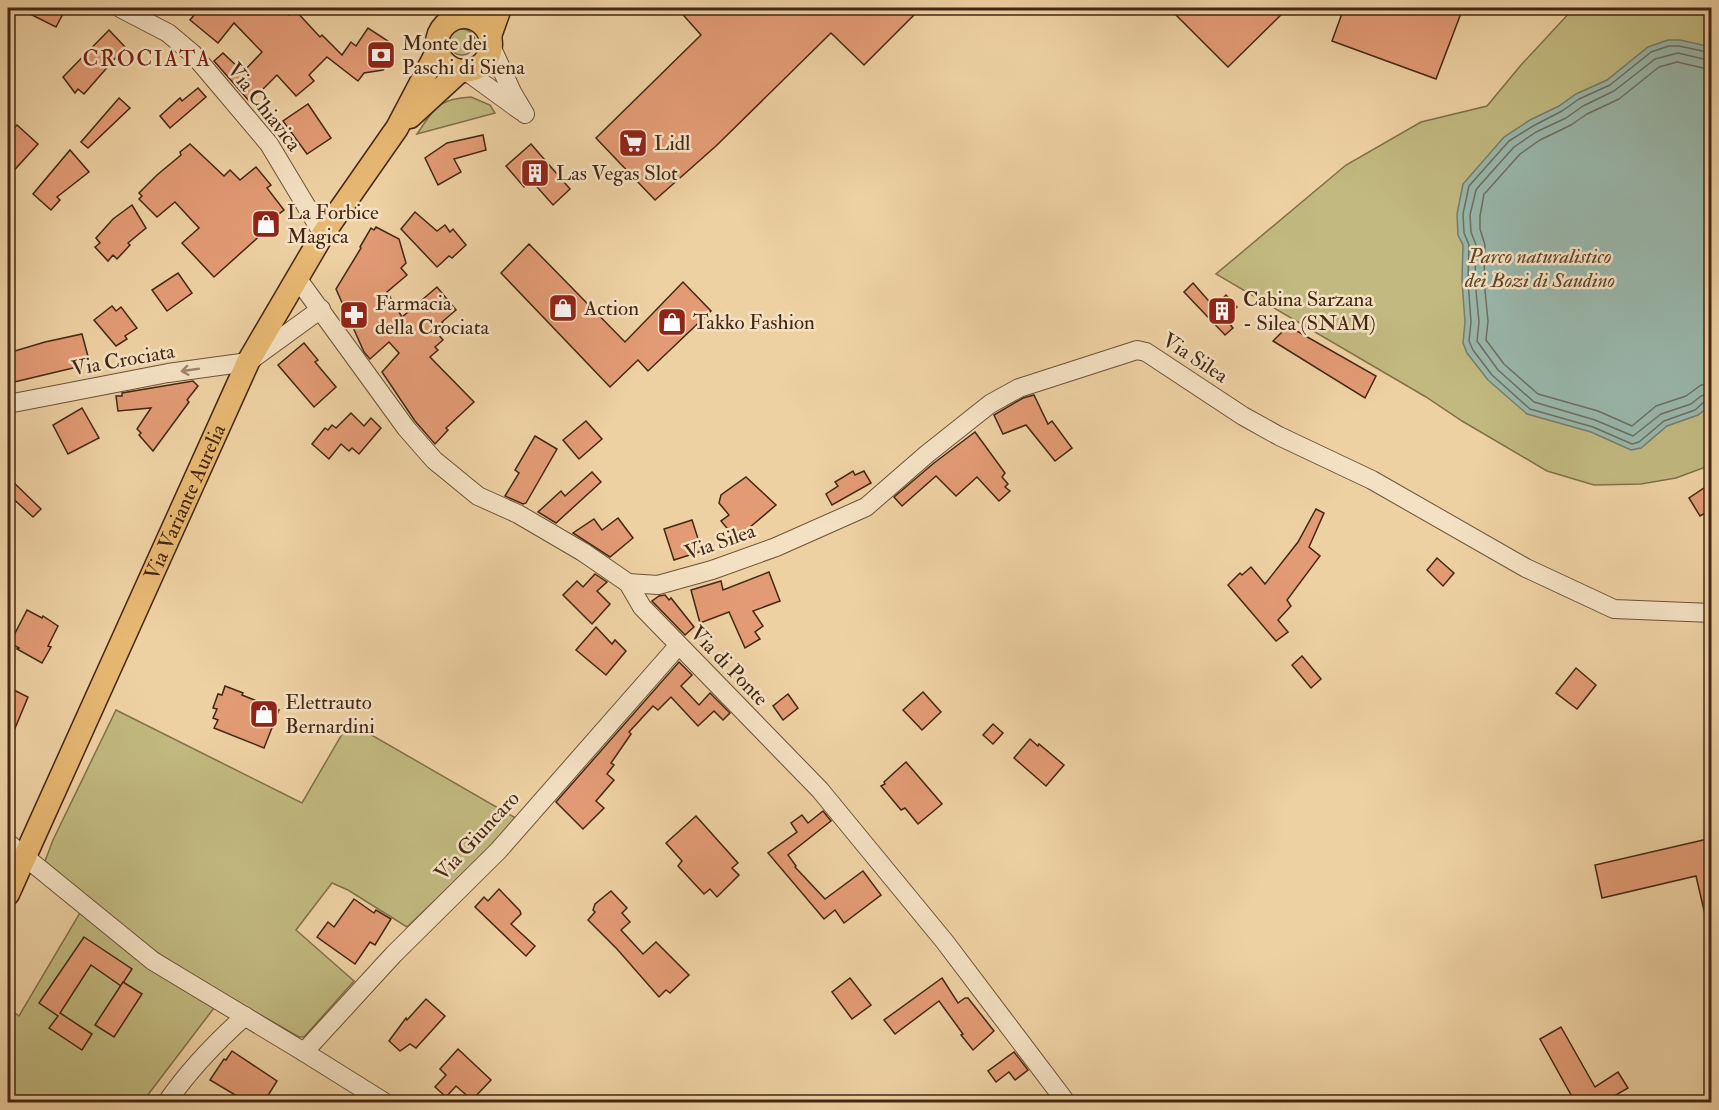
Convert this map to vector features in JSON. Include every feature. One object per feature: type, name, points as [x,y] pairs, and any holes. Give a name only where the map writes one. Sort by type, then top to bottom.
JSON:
[{"type":"main road","name":"Via Variante Aurelia","points":[[397,128],[463,71],[473,69],[486,60],[500,8]]},
{"type":"main road","name":"Via Variante Aurelia","points":[[8,894],[16,850],[248,362],[322,234],[397,128],[438,50],[438,38],[444,26],[467,12],[480,22],[491,41]]},
{"type":"main road","points":[[438,50],[446,64],[463,71]]},
{"type":"street","name":"Via Chiavica","points":[[120,8],[168,33],[193,54],[269,144],[322,234]]},
{"type":"street","points":[[463,71],[525,114],[512,92],[491,41]]},
{"type":"street","name":"Via di Ponte","points":[[297,278],[406,428],[434,460],[478,496],[518,514],[583,552],[628,583],[642,607],[678,646],[820,790],[945,942],[1066,1102]]},
{"type":"street","points":[[248,362],[321,309]]},
{"type":"street","name":"Via Silea","points":[[628,583],[658,585],[712,570],[776,547],[866,507],[990,404],[1019,388],[1137,350],[1146,352],[1243,416],[1279,436],[1371,480],[1526,568],[1614,609],[1712,613]]},
{"type":"street","name":"Via Crociata","points":[[8,404],[168,374],[248,362]]},
{"type":"street","name":"Via Giuncaro","points":[[304,1052],[394,954],[498,851],[678,646]]},
{"type":"street","points":[[16,850],[153,961],[384,1102]]},
{"type":"street","points":[[167,1102],[211,1047],[245,1016]]},
{"type":"green space","name":"Parco naturalistico dei Bozi di Saudino","points":[[1574,8],[1711,8],[1711,465],[1676,478],[1641,484],[1594,485],[1547,471],[1216,274],[1346,165],[1421,122],[1487,106]]},
{"type":"green space","points":[[462,29],[471,33],[475,42],[471,51],[462,55],[453,51],[449,42],[453,33]]},
{"type":"green space","points":[[471,97],[490,105],[495,113],[417,134],[438,106],[451,100]]},
{"type":"green space","points":[[116,710],[302,803],[349,722],[519,820],[407,927],[348,890],[332,883],[296,930],[354,981],[304,1037],[299,1037],[199,979],[133,936],[102,913],[45,861]]},
{"type":"green space","points":[[81,911],[217,1004],[144,1100],[146,1102],[8,1102],[8,1008],[19,1016]]},
{"type":"water","points":[[1668,40],[1680,40],[1711,47],[1711,405],[1698,415],[1667,426],[1641,448],[1631,450],[1591,432],[1527,414],[1488,380],[1467,353],[1463,343],[1465,322],[1462,281],[1463,245],[1458,235],[1457,214],[1463,184],[1504,137],[1576,94],[1607,80],[1648,47]]},
{"type":"building","points":[[18,8],[66,8],[56,27]]},
{"type":"building","points":[[200,8],[282,8],[289,15],[295,10],[320,37],[322,35],[342,55],[351,42],[356,46],[368,28],[388,41],[394,53],[383,70],[364,73],[358,81],[327,57],[309,75],[314,81],[296,96],[277,75],[250,102],[214,61],[223,53],[243,72],[262,52],[234,23],[218,43],[190,20]]},
{"type":"building","points":[[677,8],[921,8],[864,65],[831,33],[716,146],[655,200],[596,138],[701,35]]},
{"type":"building","points":[[1169,8],[1288,8],[1228,67]]},
{"type":"building","points":[[1344,8],[1463,8],[1436,79],[1332,41]]},
{"type":"building","points":[[109,30],[125,47],[84,94],[78,89],[75,93],[63,77]]},
{"type":"building","points":[[198,88],[206,97],[170,128],[160,116],[180,98],[182,101]]},
{"type":"building","points":[[119,98],[130,108],[88,148],[81,142]]},
{"type":"building","points":[[308,104],[331,138],[307,154],[283,121]]},
{"type":"building","points":[[17,125],[38,144],[8,177],[8,134]]},
{"type":"building","points":[[483,135],[486,150],[454,159],[461,172],[438,185],[425,158],[447,143]]},
{"type":"building","points":[[190,144],[224,176],[230,170],[240,180],[256,167],[271,185],[267,188],[284,210],[271,220],[273,224],[214,277],[182,243],[199,228],[175,202],[157,217],[139,199],[142,196],[139,193]]},
{"type":"building","name":"Las Vegas Slot","points":[[531,144],[570,189],[553,205],[531,180],[524,187],[506,166]]},
{"type":"building","points":[[70,150],[89,172],[57,197],[60,200],[51,210],[33,194]]},
{"type":"building","points":[[132,205],[146,228],[128,243],[130,245],[117,259],[113,255],[108,261],[95,247],[100,243],[96,238],[113,219]]},
{"type":"building","points":[[415,212],[437,231],[445,225],[450,232],[453,229],[466,245],[452,258],[449,256],[437,267],[401,229]]},
{"type":"building","points":[[376,227],[399,239],[406,263],[401,268],[407,275],[387,292],[402,317],[437,287],[456,310],[442,322],[445,325],[436,332],[443,340],[435,347],[438,350],[430,357],[474,402],[446,428],[448,430],[435,444],[415,421],[382,372],[399,353],[389,342],[370,359],[364,352],[336,289],[371,228],[374,230]]},
{"type":"building","name":"Action","points":[[529,244],[625,342],[683,282],[711,311],[648,371],[638,360],[610,387],[501,273]]},
{"type":"building","points":[[178,273],[192,293],[167,311],[152,290]]},
{"type":"building","points":[[1193,283],[1214,307],[1226,295],[1237,307],[1225,319],[1233,328],[1225,335],[1184,292]]},
{"type":"building","points":[[112,306],[116,311],[121,307],[137,328],[125,336],[127,339],[116,346],[94,320]]},
{"type":"building","points":[[1288,326],[1376,376],[1365,398],[1273,341]]},
{"type":"building","points":[[82,334],[90,364],[10,383],[8,353]]},
{"type":"building","points":[[304,343],[318,360],[315,362],[336,387],[314,407],[278,365]]},
{"type":"building","points":[[193,381],[198,386],[187,400],[189,402],[153,451],[139,435],[141,433],[137,429],[151,408],[118,411],[116,396],[122,396],[122,393]]},
{"type":"building","points":[[1034,395],[1048,424],[1052,421],[1072,448],[1055,461],[1026,425],[1003,434],[994,415],[1023,398]]},
{"type":"building","points":[[82,408],[99,438],[68,454],[53,425]]},
{"type":"building","points":[[351,413],[364,426],[371,418],[381,428],[359,454],[352,448],[349,451],[341,444],[329,459],[312,444],[325,428],[328,430],[332,425],[336,428]]},
{"type":"building","points":[[586,421],[602,439],[579,459],[563,440]]},
{"type":"building","points":[[975,432],[1005,473],[1002,477],[1008,484],[1005,487],[1010,491],[999,501],[977,477],[956,496],[936,476],[902,506],[894,497]]},
{"type":"building","points":[[535,436],[557,449],[526,503],[523,504],[505,496],[519,473],[515,470]]},
{"type":"building","points":[[853,471],[855,475],[864,471],[871,483],[832,505],[826,494],[838,486],[835,482]]},
{"type":"building","points":[[592,472],[601,482],[556,523],[538,512],[561,491],[565,496]]},
{"type":"building","points":[[8,477],[41,509],[33,517],[8,494]]},
{"type":"building","points":[[746,477],[776,505],[736,539],[721,521],[729,515],[719,503],[721,495]]},
{"type":"building","points":[[1707,486],[1712,493],[1712,509],[1700,516],[1689,498]]},
{"type":"building","points":[[1316,509],[1324,513],[1309,547],[1320,556],[1287,600],[1291,606],[1278,620],[1288,632],[1276,641],[1228,585],[1240,573],[1242,575],[1251,567],[1265,584],[1298,542]]},
{"type":"building","points":[[618,518],[633,538],[610,557],[573,533],[594,519],[602,530]]},
{"type":"building","points":[[692,520],[702,551],[674,560],[664,529]]},
{"type":"building","points":[[1437,558],[1454,573],[1443,586],[1427,570]]},
{"type":"building","points":[[769,572],[780,601],[753,611],[763,626],[755,632],[760,639],[745,648],[729,612],[700,623],[691,590],[721,581],[723,590]]},
{"type":"building","points":[[595,574],[607,582],[597,591],[610,604],[592,624],[563,595],[577,581],[583,587]]},
{"type":"building","points":[[665,595],[669,600],[671,598],[694,627],[685,635],[652,601]]},
{"type":"building","points":[[27,610],[42,618],[43,616],[58,626],[48,646],[51,647],[42,663],[10,643]]},
{"type":"building","points":[[596,627],[612,644],[615,640],[626,651],[606,675],[576,650]]},
{"type":"building","points":[[1302,656],[1321,679],[1311,688],[1292,665]]},
{"type":"building","points":[[679,662],[692,675],[681,686],[699,705],[710,693],[730,713],[723,720],[714,711],[698,726],[671,697],[658,710],[653,706],[629,732],[631,734],[611,763],[614,765],[607,774],[614,780],[596,801],[604,808],[583,829],[556,802]]},
{"type":"building","points":[[1576,668],[1596,685],[1577,709],[1556,693]]},
{"type":"building","name":"Elettrauto Bernardini","points":[[225,686],[279,710],[264,748],[214,728],[218,720],[213,718],[217,709],[213,708],[218,694],[222,695]]},
{"type":"building","points":[[8,687],[28,697],[8,745]]},
{"type":"building","points":[[923,692],[941,712],[922,730],[903,710]]},
{"type":"building","points":[[788,694],[798,708],[783,720],[773,706]]},
{"type":"building","points":[[993,724],[1003,733],[993,744],[983,735]]},
{"type":"building","points":[[1030,739],[1064,765],[1046,786],[1014,758]]},
{"type":"building","points":[[906,762],[942,804],[918,824],[905,808],[901,810],[881,786]]},
{"type":"building","points":[[823,811],[831,821],[788,855],[795,867],[825,899],[863,871],[881,895],[844,923],[835,910],[824,919],[768,853],[797,832],[791,823],[802,815],[808,823]]},
{"type":"building","points":[[696,816],[738,863],[732,868],[739,875],[717,897],[710,889],[704,894],[678,866],[682,861],[666,843]]},
{"type":"building","points":[[1712,838],[1712,919],[1706,919],[1696,876],[1602,898],[1595,865]]},
{"type":"building","points":[[499,889],[520,911],[521,914],[511,924],[535,946],[526,956],[475,907],[484,897],[488,901]]},
{"type":"building","points":[[611,891],[627,908],[622,913],[630,922],[621,930],[643,954],[656,942],[689,975],[670,993],[666,990],[659,997],[588,920],[595,912],[593,910],[595,904]]},
{"type":"building","points":[[354,899],[374,913],[376,910],[391,919],[375,945],[370,942],[355,964],[317,937],[328,922],[334,927]]},
{"type":"building","points":[[84,937],[132,969],[121,986],[91,965],[60,1013],[92,1034],[82,1050],[49,1028],[58,1016],[39,1003]]},
{"type":"building","points":[[850,978],[871,1005],[852,1019],[832,992]]},
{"type":"building","points":[[942,978],[958,1003],[968,998],[994,1031],[973,1050],[939,1001],[895,1034],[884,1020]]},
{"type":"building","points":[[123,982],[142,994],[114,1037],[95,1025]]},
{"type":"building","points":[[426,999],[445,1016],[416,1048],[410,1044],[400,1051],[389,1041],[406,1018],[407,1020]]},
{"type":"building","points":[[1561,1027],[1595,1087],[1618,1072],[1628,1088],[1604,1102],[1598,1102],[1595,1097],[1585,1102],[1575,1102],[1540,1039]]},
{"type":"building","points":[[458,1049],[491,1080],[472,1100],[456,1086],[446,1097],[435,1087],[446,1075],[440,1069]]},
{"type":"building","points":[[232,1051],[277,1081],[264,1102],[247,1102],[210,1080]]},
{"type":"building","points":[[1014,1052],[1028,1070],[1015,1080],[1009,1072],[996,1082],[988,1071]]},
{"type":"place","name":"Monte dei Paschi di Siena","points":[[381,55]]},
{"type":"place","name":"Lidl","points":[[633,143]]},
{"type":"place","name":"Las Vegas Slot","points":[[535,173]]},
{"type":"place","name":"La Forbice Magica","points":[[266,224]]},
{"type":"place","name":"Action","points":[[563,308]]},
{"type":"place","name":"Cabina Sarzana - Silea (SNAM)","points":[[1222,311]]},
{"type":"place","name":"Farmacia della Crociata","points":[[354,315]]},
{"type":"place","name":"Takko Fashion","points":[[672,322]]},
{"type":"place","name":"Elettrauto Bernardini","points":[[264,714]]},
{"type":"district","name":"CROCIATA","points":[[147,59]]}]
